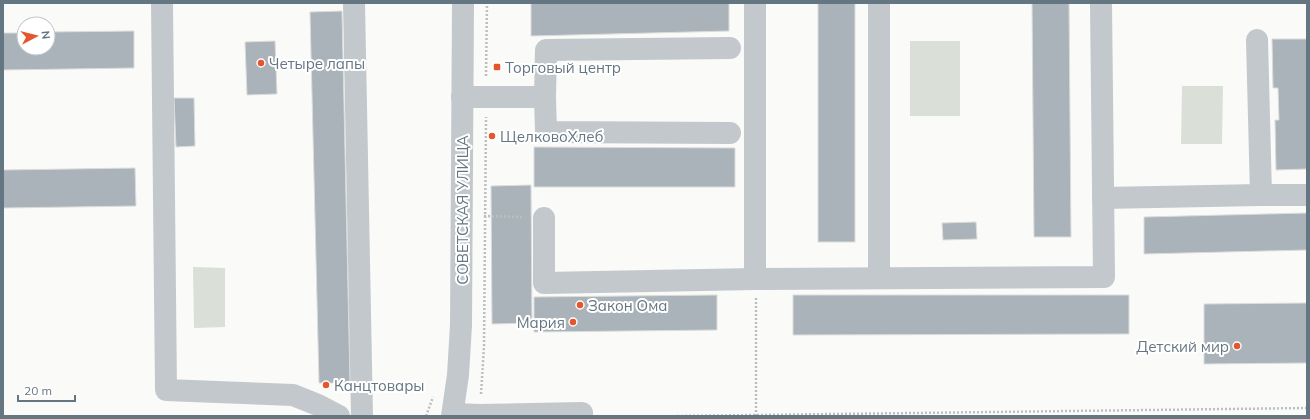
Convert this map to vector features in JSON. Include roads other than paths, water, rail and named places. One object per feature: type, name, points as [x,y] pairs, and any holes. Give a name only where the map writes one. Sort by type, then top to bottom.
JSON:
[{"type":"street","points":[[162,3],[166,390],[293,396],[318,405],[340,416]]},
{"type":"street","points":[[354,3],[362,416]]},
{"type":"street","name":"СОВЕТСКАЯ УЛИЦА","points":[[453,415],[462,325],[462,3]]},
{"type":"street","points":[[755,3],[755,279]]},
{"type":"street","points":[[879,3],[879,278]]},
{"type":"street","points":[[544,218],[544,283],[755,279],[1104,276],[1101,3]]},
{"type":"street","points":[[1257,40],[1261,195]]},
{"type":"street","points":[[730,48],[546,50],[545,97],[546,132],[730,133]]},
{"type":"street","points":[[462,97],[545,97]]},
{"type":"street","points":[[1103,198],[1307,195]]},
{"type":"street","points":[[453,415],[582,413],[582,416]]},
{"type":"place","name":"Четыре лапы","points":[[261,63]]},
{"type":"place","name":"Торговый центр","points":[[497,67]]},
{"type":"place","name":"ЩелковоХлеб","points":[[492,136]]},
{"type":"place","name":"Закон Ома","points":[[580,305]]},
{"type":"place","name":"Мария","points":[[573,322]]},
{"type":"place","name":"Детский мир","points":[[1237,346]]},
{"type":"place","name":"Канцтовары","points":[[326,385]]}]
